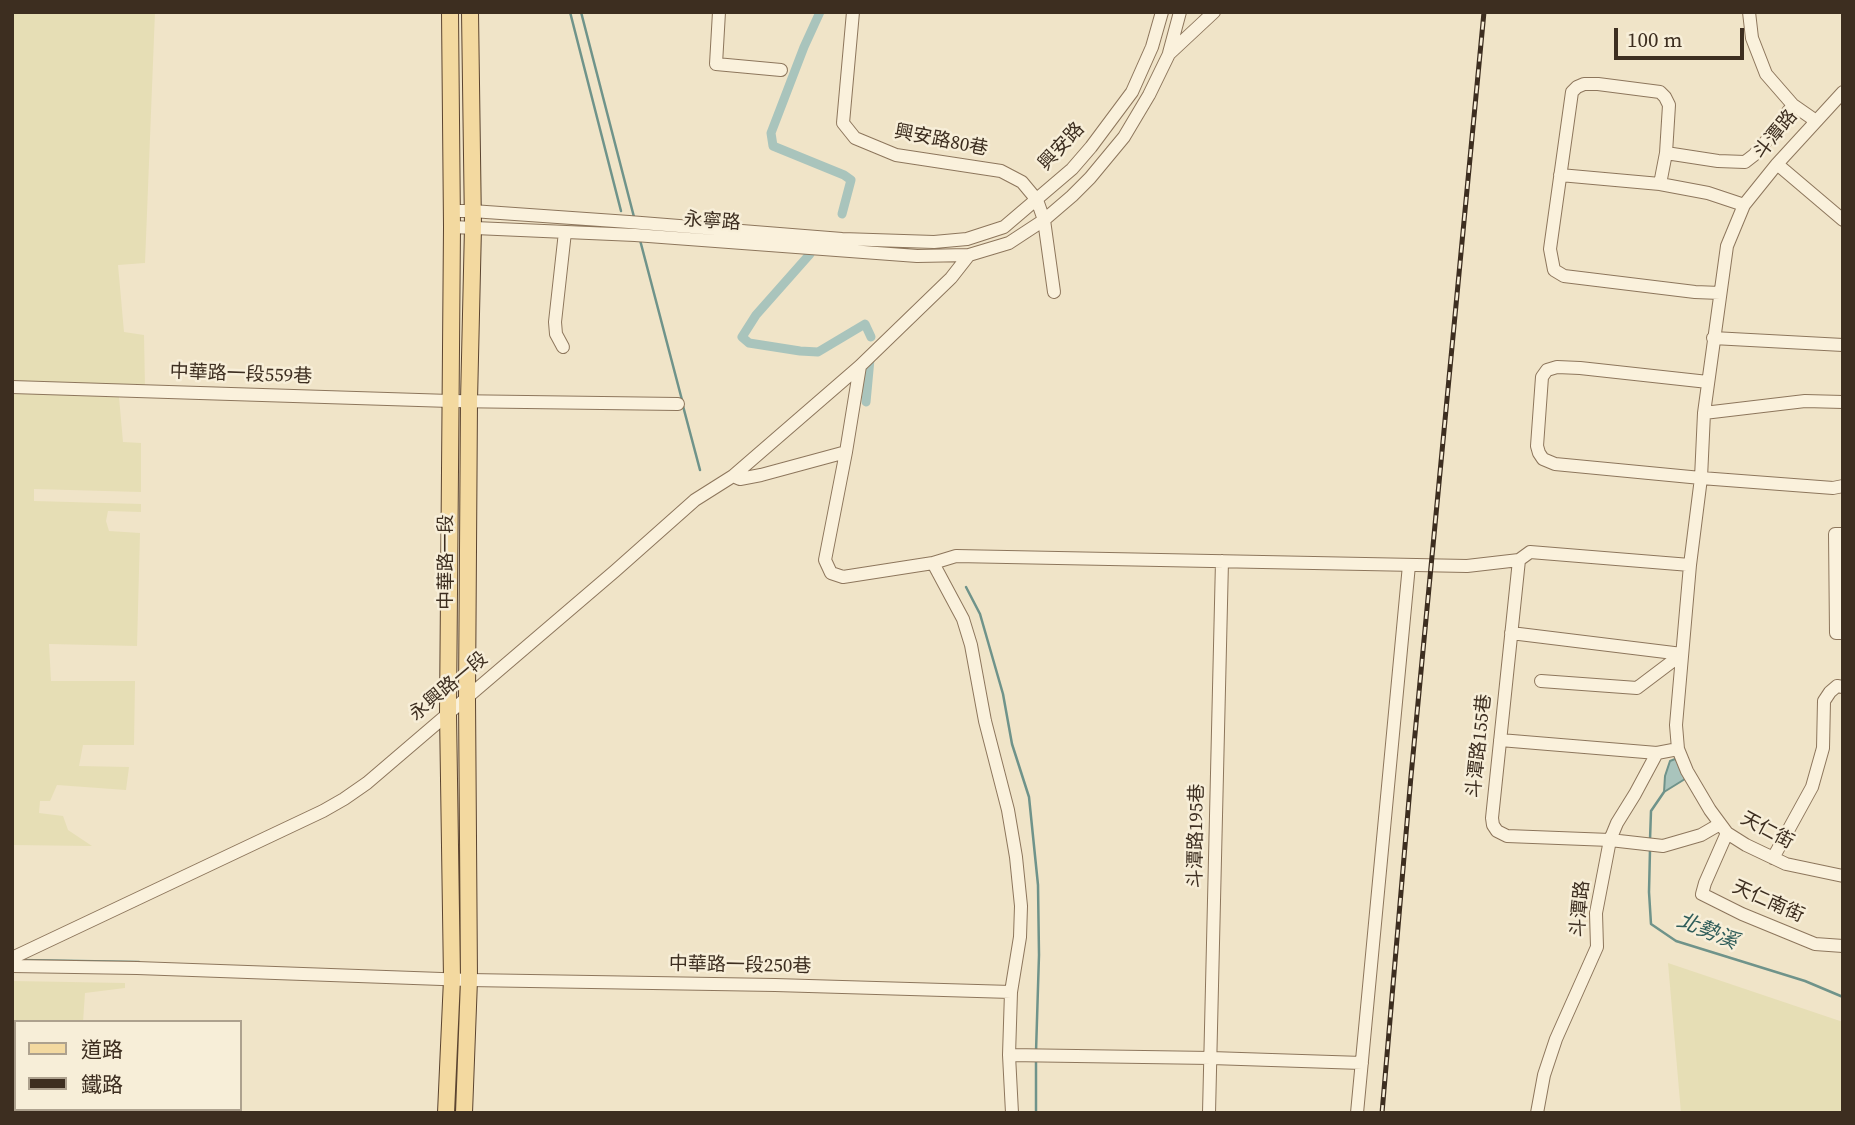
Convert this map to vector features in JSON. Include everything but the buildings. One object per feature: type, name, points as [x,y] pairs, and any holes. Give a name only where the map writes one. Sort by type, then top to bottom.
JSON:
[{"type":"main road","name":"中華路一段","points":[[446,1113],[452,979],[448,713],[452,219],[450,12]]},
{"type":"main road","name":"中華路一段","points":[[464,1113],[469,981],[467,697],[472,219],[470,12]]},
{"type":"street","points":[[719,12],[716,64],[781,70]]},
{"type":"street","name":"興安路80巷","points":[[853,12],[842,123],[855,138],[896,155],[1001,172],[1022,182],[1037,200],[1044,220],[1054,292]]},
{"type":"street","points":[[1162,12],[1152,47],[1169,54],[1180,12]]},
{"type":"street","name":"興安路","points":[[969,255],[1009,243],[1044,220],[1090,178],[1124,137],[1169,54],[1214,12]]},
{"type":"street","name":"斗潭路","points":[[1678,749],[1676,725],[1690,565],[1701,478],[1704,413],[1727,246],[1744,205],[1816,121],[1793,105],[1766,75],[1752,38],[1749,12]]},
{"type":"street","name":"興安路","points":[[967,239],[1004,227],[1072,169],[1132,92],[1152,47]]},
{"type":"street","points":[[1660,184],[1666,153],[1669,105],[1665,97],[1660,92],[1598,84],[1577,87],[1572,92],[1550,249],[1554,270],[1564,276],[1720,293]]},
{"type":"street","points":[[1816,121],[1843,92]]},
{"type":"street","points":[[1666,153],[1745,162],[1767,140],[1793,105]]},
{"type":"street","points":[[1777,164],[1843,220]]},
{"type":"street","points":[[1560,175],[1660,184],[1708,193],[1744,205]]},
{"type":"street","name":"永寧路","points":[[452,219],[842,239],[933,242],[967,239]]},
{"type":"street","name":"永寧路","points":[[472,219],[565,232],[905,255],[969,255]]},
{"type":"street","points":[[563,347],[556,334],[555,322],[565,232]]},
{"type":"street","points":[[967,239],[969,255],[951,278],[860,366],[825,560],[831,572],[843,577],[853,577],[933,563],[957,556],[1467,566],[1519,560],[1530,552],[1690,565]]},
{"type":"street","points":[[1713,338],[1843,345]]},
{"type":"street","name":"永興路一段","points":[[12,958],[333,805],[367,783],[695,500],[733,476],[860,366]]},
{"type":"street","points":[[1708,382],[1569,367],[1547,370],[1542,377],[1536,446],[1543,459],[1555,464],[1701,478],[1833,488],[1843,486]]},
{"type":"street","name":"中華路一段559巷","points":[[12,387],[450,401],[678,404]]},
{"type":"street","points":[[1704,413],[1805,401],[1843,402]]},
{"type":"street","points":[[733,476],[740,479],[761,475],[846,452]]},
{"type":"street","points":[[1843,534],[1835,534],[1835,596],[1836,633],[1843,633]]},
{"type":"street","name":"斗潭路155巷","points":[[1519,560],[1493,825],[1497,831],[1507,836],[1610,839]]},
{"type":"street","name":"斗潭路195巷","points":[[1209,1113],[1222,561]]},
{"type":"street","points":[[933,563],[963,619],[971,645],[1016,857],[1021,905],[1009,1055],[1012,1113]]},
{"type":"street","points":[[1357,1113],[1409,565]]},
{"type":"street","points":[[1511,634],[1682,654]]},
{"type":"street","points":[[1541,681],[1637,688],[1682,654]]},
{"type":"street","points":[[1773,858],[1812,787],[1823,748],[1824,701],[1837,686],[1843,687]]},
{"type":"street","points":[[1500,740],[1657,753],[1678,749]]},
{"type":"street","name":"天仁街","points":[[1678,749],[1696,787],[1724,828],[1786,864],[1843,876]]},
{"type":"street","name":"斗潭路","points":[[1537,1113],[1544,1075],[1556,1039],[1597,947],[1596,913],[1610,839],[1657,753]]},
{"type":"street","points":[[1610,839],[1662,846],[1724,828]]},
{"type":"street","name":"天仁南街","points":[[1724,828],[1702,894],[1742,914],[1815,944],[1843,946]]},
{"type":"street","name":"中華路一段250巷","points":[[12,966],[137,968],[469,981],[775,985],[1012,992]]},
{"type":"street","points":[[1009,1055],[1362,1063]]},
{"type":"shaded area","points":[[12,12],[155,12],[145,263],[118,265],[124,332],[144,335],[145,388],[118,386],[123,442],[141,443],[141,492],[34,489],[34,501],[141,504],[141,512],[108,511],[106,521],[109,531],[140,533],[137,646],[49,644],[51,681],[135,681],[134,745],[83,745],[79,766],[129,767],[126,790],[57,785],[50,801],[40,801],[39,813],[63,816],[68,830],[92,846],[12,845]]},
{"type":"shaded area","points":[[1668,963],[1843,1022],[1843,1113],[1681,1113]]},
{"type":"shaded area","points":[[12,981],[125,983],[125,988],[85,993],[83,1020],[14,1020],[14,1111],[40,1113],[12,1113]]},
{"type":"water","points":[[1675,759],[1685,779],[1664,792],[1670,761]]},
{"type":"waterway","points":[[570,12],[621,211]]},
{"type":"waterway","points":[[581,12],[634,217]]},
{"type":"waterway","points":[[820,12],[771,133],[773,146],[851,180],[842,214]]},
{"type":"waterway","points":[[640,240],[682,400]]},
{"type":"waterway","points":[[810,254],[756,315],[742,337],[749,343],[818,352],[865,324],[871,337]]},
{"type":"waterway","points":[[866,402],[870,359]]},
{"type":"waterway","points":[[683,406],[700,470]]},
{"type":"waterway","points":[[966,587],[980,614],[1003,694],[1012,744],[1029,797],[1038,885],[1036,1052]]},
{"type":"waterway","name":"北勢溪","points":[[1650,840],[1651,811],[1664,792]]},
{"type":"waterway","name":"北勢溪","points":[[1650,850],[1651,924],[1676,941],[1805,981],[1843,997]]},
{"type":"waterway","points":[[20,960],[139,962]]},
{"type":"waterway","points":[[1036,1059],[1036,1113]]},
{"type":"railway","points":[[1382,1113],[1411,776],[1484,12]]}]
